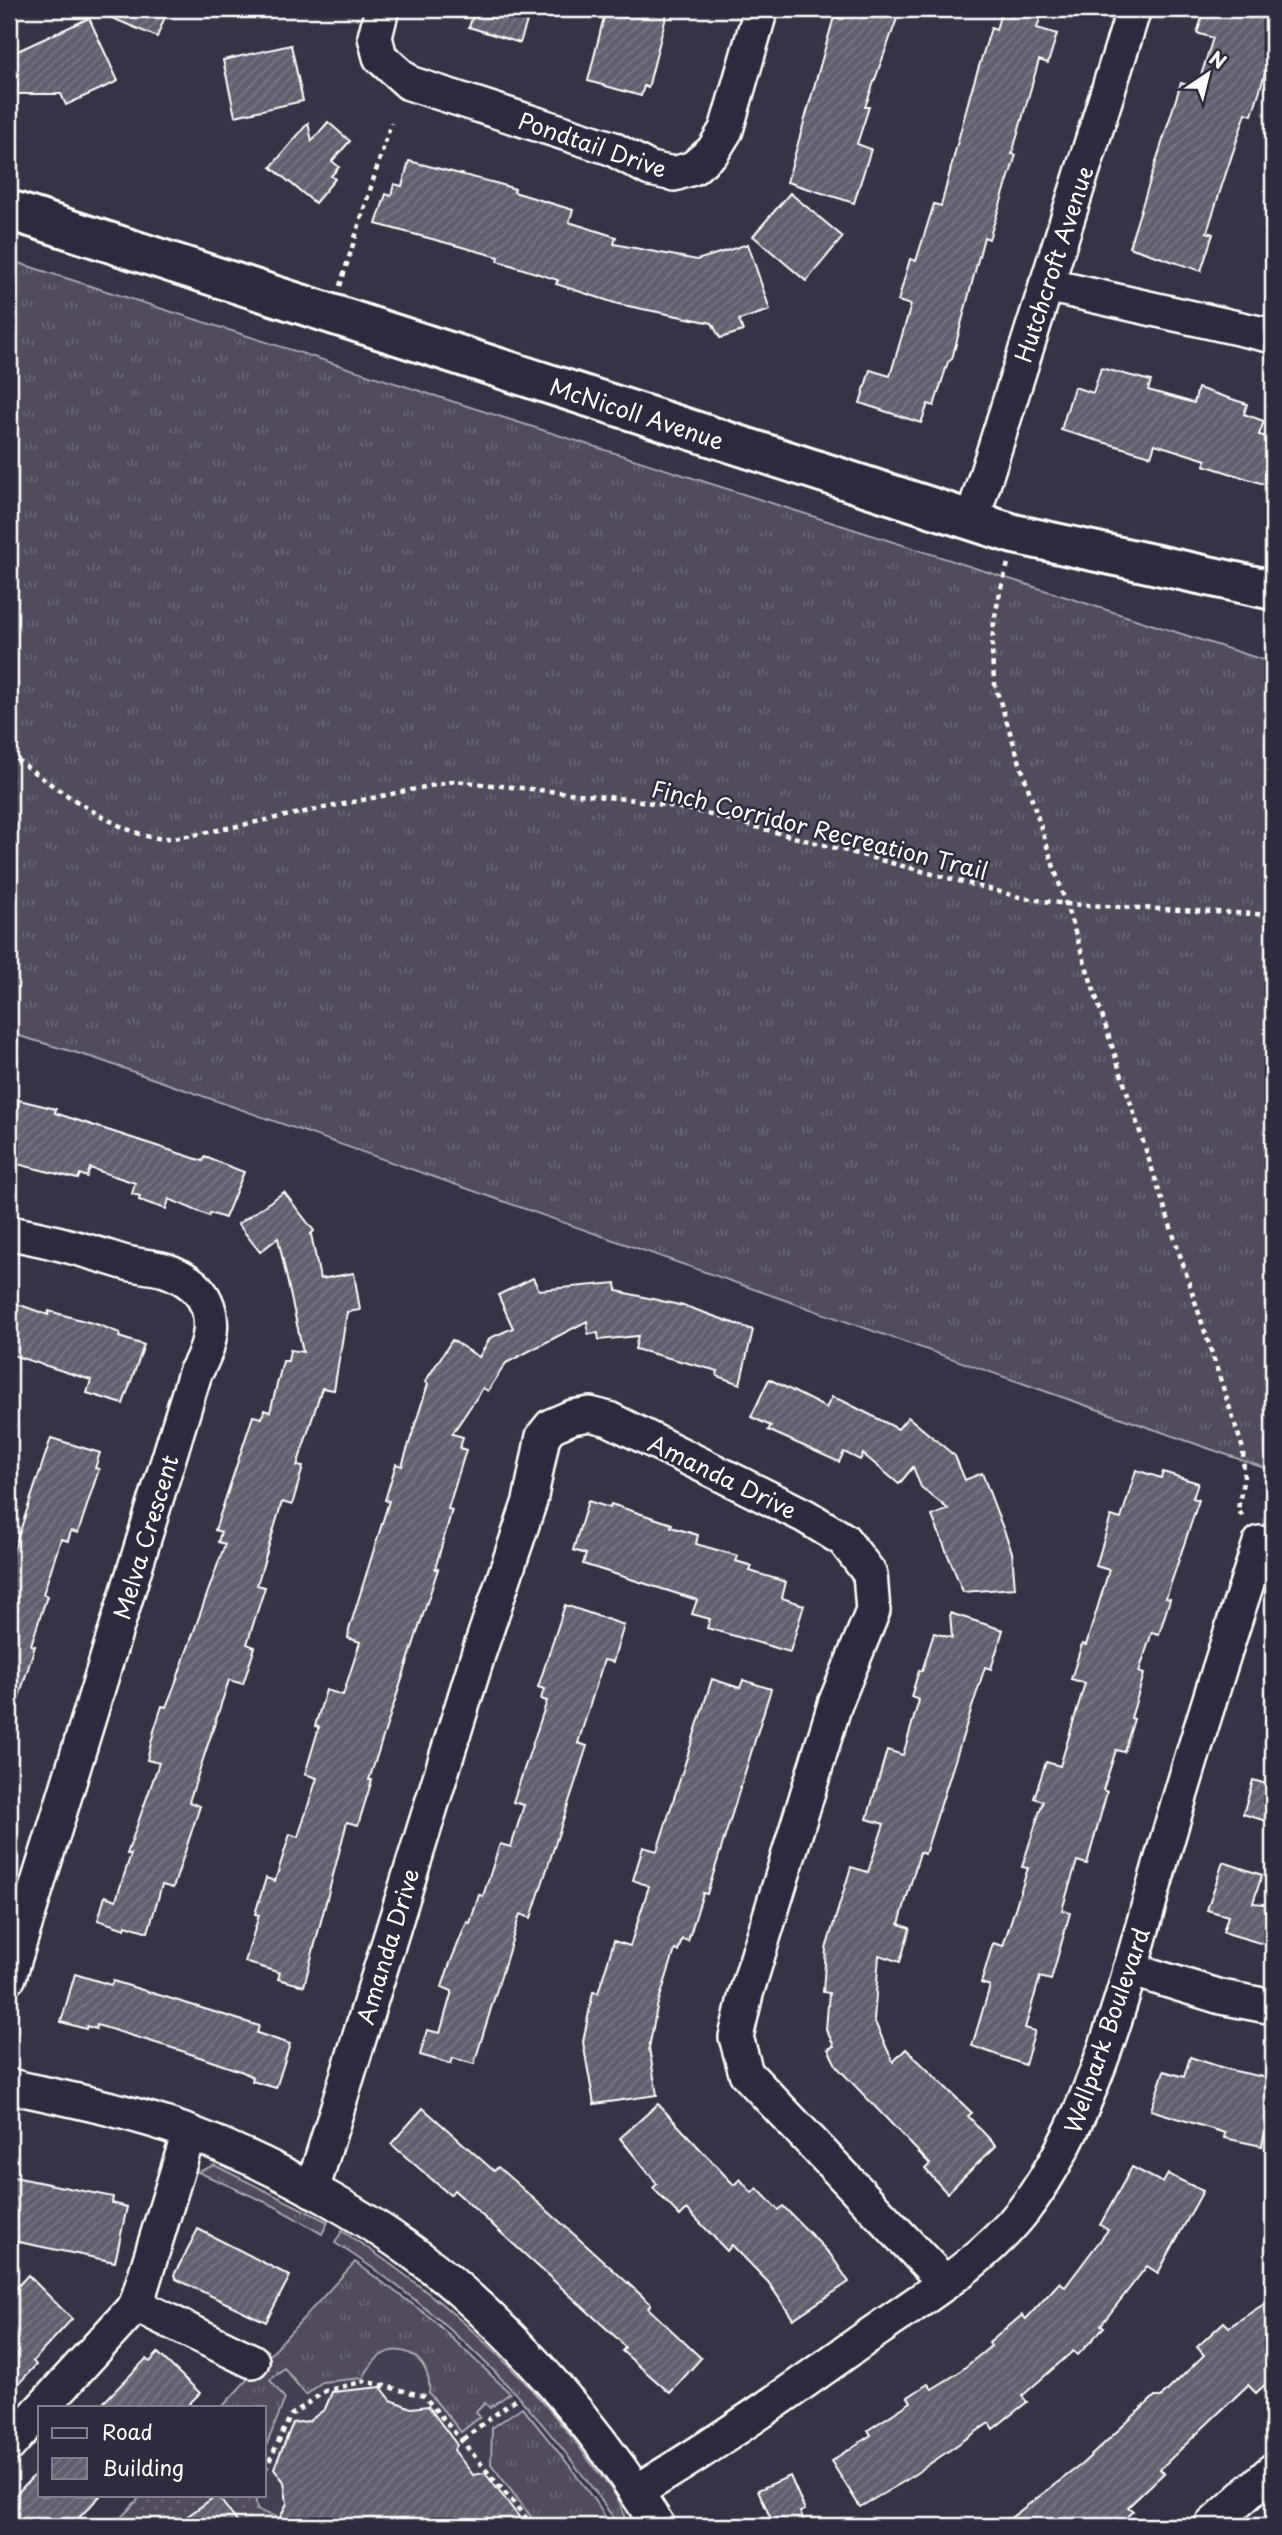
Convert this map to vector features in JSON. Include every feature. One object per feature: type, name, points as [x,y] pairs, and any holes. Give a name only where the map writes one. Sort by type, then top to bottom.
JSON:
[{"type":"main road","name":"McNicoll Avenue","points":[[9,210],[1025,536],[1273,590]]},
{"type":"street","name":"Pondtail Drive","points":[[382,9],[375,37],[380,57],[409,83],[611,148],[650,169],[674,174],[693,167],[713,151],[726,130],[761,9]]},
{"type":"street","name":"Hutchcroft Avenue","points":[[972,520],[1134,9]]},
{"type":"street","points":[[1046,285],[1273,336]]},
{"type":"street","name":"Melva Crescent","points":[[9,1233],[48,1239],[131,1265],[163,1269],[185,1279],[202,1297],[211,1315],[212,1334],[208,1351],[195,1373],[9,1977]]},
{"type":"street","name":"Amanda Drive","points":[[312,2190],[478,1655],[530,1501],[543,1436],[551,1426],[572,1417],[590,1414],[609,1419],[805,1516],[844,1540],[870,1574],[873,1611],[835,1704],[746,1994],[736,2037],[746,2073],[945,2283]]},
{"type":"street","name":"Wellpark Boulevard","points":[[636,2491],[780,2399],[945,2283],[983,2252],[1021,2214],[1048,2175],[1078,2121],[1130,1969],[1204,1713],[1260,1543]]},
{"type":"street","points":[[1130,1969],[1220,1997],[1273,2007]]},
{"type":"street","points":[[9,2087],[128,2113],[189,2133],[312,2190],[388,2236],[461,2291],[575,2410],[636,2491],[658,2526]]},
{"type":"street","points":[[45,2406],[136,2305],[189,2133]]},
{"type":"street","points":[[136,2305],[252,2361]]},
{"type":"street","points":[[9,2445],[38,2413]]},
{"type":"street","points":[[1211,2526],[1273,2470]]},
{"type":"path","points":[[332,314],[391,123]]},
{"type":"path","points":[[1008,563],[990,637],[991,663],[1066,904],[1243,1449],[1244,1476],[1238,1509],[1260,1543]]},
{"type":"path","name":"Finch Corridor Recreation Trail","points":[[9,753],[99,813],[131,831],[151,837],[170,839],[194,835],[454,781],[635,800],[692,810],[1023,898],[1066,904],[1273,915]]},
{"type":"path","points":[[266,2468],[291,2415],[325,2391],[365,2381],[424,2396],[463,2439],[533,2526]]},
{"type":"path","points":[[463,2439],[517,2398]]},
{"type":"shaded area","points":[[346,2273],[431,2318],[510,2393],[569,2465],[610,2526],[113,2526],[141,2496],[266,2496],[266,2406],[223,2406]]},
{"type":"green space","points":[[9,260],[1273,663],[1273,1471],[94,1058],[9,1033]]},
{"type":"green space","points":[[214,2165],[328,2222],[322,2234],[274,2206],[198,2172]]},
{"type":"green space","points":[[342,2231],[448,2309],[513,2369],[571,2435],[612,2490],[623,2511],[625,2526],[619,2526],[526,2406],[457,2335],[378,2272],[335,2243]]},
{"type":"green space","points":[[355,2262],[431,2318],[510,2393],[490,2408],[485,2403],[476,2412],[480,2417],[461,2432],[429,2393],[427,2373],[422,2365],[416,2358],[400,2351],[377,2358],[363,2378],[322,2382],[306,2395],[284,2368],[270,2380],[285,2399],[266,2446],[266,2406],[223,2406]]},
{"type":"green space","points":[[522,2407],[569,2465],[608,2520],[601,2526],[538,2526],[491,2464],[492,2428]]},
{"type":"green space","points":[[141,2496],[255,2496],[257,2510],[280,2518],[286,2526],[113,2526]]},
{"type":"building","points":[[91,9],[168,9],[157,37]]},
{"type":"building","points":[[475,9],[500,9],[528,18],[520,43],[469,27]]},
{"type":"building","points":[[606,9],[668,9],[648,88],[644,86],[641,96],[588,81]]},
{"type":"building","points":[[846,9],[887,9],[899,13],[865,107],[869,107],[857,144],[871,149],[854,203],[787,182],[834,17],[843,19]]},
{"type":"building","points":[[1002,9],[1043,9],[1037,28],[1057,34],[1048,63],[1039,60],[1012,154],[1016,155],[989,239],[984,237],[952,359],[948,362],[934,406],[928,404],[921,423],[860,403],[870,370],[890,376],[911,305],[898,301],[910,259],[916,261],[934,204],[941,206],[970,95],[991,28],[996,30]]},
{"type":"building","points":[[1205,9],[1273,9],[1273,27],[1267,46],[1273,48],[1252,115],[1246,113],[1226,173],[1207,232],[1213,234],[1201,271],[1129,247],[1181,83],[1197,88],[1213,38],[1197,33]]},
{"type":"building","points":[[89,18],[118,81],[66,105],[61,94],[9,94],[9,55]]},
{"type":"building","points":[[291,45],[303,101],[235,116],[223,60]]},
{"type":"building","points":[[328,122],[350,141],[332,161],[339,167],[331,176],[335,179],[315,203],[271,167],[308,123],[312,141]]},
{"type":"building","points":[[409,161],[499,184],[515,189],[514,192],[573,210],[569,222],[616,237],[614,244],[697,260],[748,244],[770,310],[739,320],[743,331],[720,338],[712,323],[618,304],[556,284],[558,280],[498,261],[499,257],[376,224],[386,194],[391,196],[394,184],[402,186]]},
{"type":"building","points":[[790,193],[843,237],[806,281],[753,236]]},
{"type":"building","points":[[1101,368],[1151,381],[1148,390],[1194,403],[1198,388],[1247,404],[1244,414],[1264,421],[1259,435],[1273,438],[1273,487],[1204,465],[1206,460],[1155,444],[1151,456],[1061,430],[1074,387],[1093,393]]},
{"type":"building","points":[[19,1100],[56,1109],[55,1113],[203,1161],[205,1157],[244,1172],[225,1218],[210,1213],[209,1216],[169,1199],[166,1209],[139,1200],[140,1196],[132,1194],[135,1183],[90,1168],[87,1177],[80,1174],[78,1179],[9,1162],[9,1141]]},
{"type":"building","points":[[284,1192],[314,1231],[311,1234],[320,1279],[354,1273],[360,1310],[347,1312],[334,1390],[322,1388],[297,1466],[303,1467],[292,1505],[282,1502],[257,1585],[265,1587],[247,1644],[255,1647],[243,1684],[229,1680],[189,1802],[200,1806],[173,1888],[162,1885],[148,1932],[126,1925],[125,1929],[98,1920],[105,1896],[116,1900],[131,1854],[127,1854],[159,1763],[147,1760],[154,1731],[162,1706],[166,1707],[174,1687],[225,1544],[218,1542],[221,1532],[215,1530],[253,1416],[262,1418],[264,1410],[270,1412],[283,1361],[288,1361],[290,1350],[303,1352],[278,1238],[260,1252],[238,1224]]},
{"type":"building","points":[[533,1278],[539,1290],[616,1283],[617,1291],[688,1307],[753,1330],[740,1384],[717,1376],[718,1371],[635,1349],[638,1336],[599,1340],[598,1333],[588,1334],[587,1321],[506,1363],[488,1391],[483,1388],[452,1434],[463,1437],[460,1448],[466,1450],[448,1509],[452,1510],[435,1569],[438,1569],[369,1780],[372,1780],[358,1825],[347,1822],[304,1986],[278,1979],[280,1973],[245,1962],[259,1915],[255,1914],[266,1878],[275,1881],[290,1834],[298,1837],[317,1778],[305,1774],[319,1727],[315,1726],[326,1690],[343,1695],[360,1642],[348,1638],[349,1630],[389,1501],[385,1500],[396,1464],[402,1466],[428,1384],[425,1382],[452,1340],[479,1357],[490,1338],[513,1328],[498,1295]]},
{"type":"building","points":[[9,1301],[48,1315],[49,1311],[99,1325],[120,1333],[119,1337],[144,1345],[123,1404],[87,1393],[91,1380],[9,1354]]},
{"type":"building","points":[[769,1379],[826,1408],[832,1397],[898,1429],[908,1417],[955,1456],[965,1480],[982,1473],[1012,1552],[1015,1588],[963,1592],[932,1516],[948,1509],[921,1487],[913,1467],[899,1484],[863,1454],[860,1460],[844,1452],[839,1462],[768,1430],[771,1426],[751,1417]]},
{"type":"building","points":[[51,1438],[100,1453],[95,1468],[99,1469],[78,1533],[71,1531],[68,1541],[61,1539],[43,1594],[47,1596],[31,1645],[35,1646],[14,1713],[9,1712],[9,1554],[12,1555]]},
{"type":"building","points":[[1136,1470],[1161,1478],[1163,1472],[1198,1483],[1193,1498],[1199,1500],[1166,1598],[1170,1599],[1159,1634],[1152,1632],[1139,1672],[1144,1674],[1131,1718],[1134,1719],[1124,1752],[1116,1750],[1103,1790],[1107,1792],[1087,1864],[1077,1861],[1062,1910],[1070,1913],[1051,1980],[1040,1977],[1025,2028],[1035,2031],[1025,2065],[972,2046],[990,1986],[981,1983],[993,1943],[1003,1946],[1028,1868],[1022,1867],[1043,1801],[1034,1798],[1046,1762],[1060,1766],[1085,1683],[1071,1679],[1082,1644],[1086,1645],[1109,1570],[1096,1566],[1111,1516],[1121,1519]]},
{"type":"building","points":[[588,1501],[610,1508],[611,1504],[672,1524],[671,1527],[698,1535],[696,1544],[738,1556],[736,1561],[752,1566],[750,1571],[786,1582],[782,1598],[804,1605],[790,1652],[707,1628],[710,1619],[692,1614],[697,1600],[583,1564],[586,1554],[573,1550]]},
{"type":"building","points":[[565,1605],[624,1625],[613,1662],[604,1660],[578,1743],[587,1746],[579,1771],[531,1918],[520,1914],[474,2064],[453,2058],[451,2064],[420,2055],[427,2030],[440,2033],[452,1991],[442,1987],[479,1895],[483,1896],[500,1844],[511,1847],[524,1805],[513,1802],[547,1701],[541,1699],[544,1689],[538,1687]]},
{"type":"building","points":[[950,1613],[1003,1630],[991,1669],[985,1667],[925,1854],[920,1852],[899,1924],[910,1928],[900,1962],[879,1955],[874,2020],[893,2062],[906,2049],[972,2113],[968,2116],[996,2146],[947,2193],[925,2169],[930,2164],[837,2067],[828,2049],[834,2046],[826,2029],[829,1993],[823,1992],[826,1949],[851,1867],[868,1872],[884,1824],[867,1819],[887,1750],[903,1755],[919,1700],[911,1697],[919,1670],[922,1671],[934,1633],[952,1638]]},
{"type":"building","points":[[712,1679],[740,1688],[743,1680],[771,1689],[707,1894],[703,1893],[688,1941],[682,1939],[678,1951],[675,1950],[657,2007],[649,2048],[657,2095],[594,2104],[583,2042],[593,1992],[598,1993],[614,1941],[630,1946],[649,1886],[633,1880],[643,1847],[657,1851]]},
{"type":"building","points":[[1253,1780],[1273,1786],[1273,1823],[1243,1814]]},
{"type":"building","points":[[1223,1862],[1262,1875],[1253,1903],[1273,1905],[1273,1947],[1223,1932],[1228,1916],[1207,1910]]},
{"type":"building","points":[[75,1974],[111,1985],[113,1981],[259,2026],[257,2033],[290,2044],[276,2088],[252,2081],[253,2077],[243,2072],[182,2051],[97,2025],[96,2029],[87,2026],[86,2029],[61,2022]]},
{"type":"building","points":[[1190,2057],[1230,2070],[1273,2079],[1273,2122],[1267,2121],[1262,2146],[1224,2138],[1225,2133],[1151,2110],[1164,2071],[1184,2077]]},
{"type":"building","points":[[658,2104],[734,2185],[740,2179],[752,2193],[757,2188],[778,2210],[783,2206],[830,2254],[849,2282],[793,2319],[768,2282],[732,2245],[727,2251],[687,2209],[680,2216],[653,2188],[657,2184],[620,2138]]},
{"type":"building","points":[[423,2108],[494,2171],[498,2167],[568,2229],[651,2304],[648,2308],[701,2358],[670,2393],[622,2351],[625,2348],[619,2340],[454,2190],[450,2195],[391,2144]]},
{"type":"building","points":[[1132,2167],[1163,2183],[1168,2174],[1203,2191],[1158,2273],[1147,2266],[1101,2325],[1104,2327],[1078,2355],[1073,2351],[1022,2396],[1027,2402],[993,2429],[989,2423],[905,2481],[860,2507],[831,2461],[871,2435],[868,2430],[911,2402],[908,2397],[928,2384],[932,2389],[958,2373],[991,2346],[989,2343],[1022,2315],[1026,2319],[1060,2282],[1065,2287],[1108,2230],[1100,2225]]},
{"type":"building","points":[[9,2176],[113,2197],[112,2203],[127,2207],[115,2262],[9,2240]]},
{"type":"building","points":[[198,2229],[290,2276],[266,2322],[176,2279],[174,2275]]},
{"type":"building","points":[[28,2275],[72,2319],[33,2361],[36,2365],[9,2394],[9,2296]]},
{"type":"building","points":[[1273,2298],[1273,2377],[1256,2393],[1248,2385],[1209,2422],[1160,2469],[1164,2473],[1128,2507],[1133,2511],[1117,2526],[1000,2526],[1082,2464],[1154,2397],[1161,2397],[1204,2355],[1197,2347],[1224,2322],[1229,2327]]},
{"type":"building","points":[[158,2353],[200,2393],[187,2406],[100,2406],[146,2359],[150,2362]]},
{"type":"building","points":[[381,2387],[391,2400],[411,2408],[428,2406],[457,2445],[454,2450],[473,2475],[485,2473],[526,2526],[276,2526],[287,2503],[284,2482],[274,2468],[293,2423],[309,2421],[325,2409],[332,2392]]},
{"type":"building","points":[[38,2471],[38,2496],[100,2496],[71,2526],[9,2526],[9,2502]]},
{"type":"building","points":[[790,2476],[805,2510],[800,2512],[806,2526],[774,2526],[758,2490]]},
{"type":"building","points":[[218,2496],[240,2526],[174,2526]]}]
